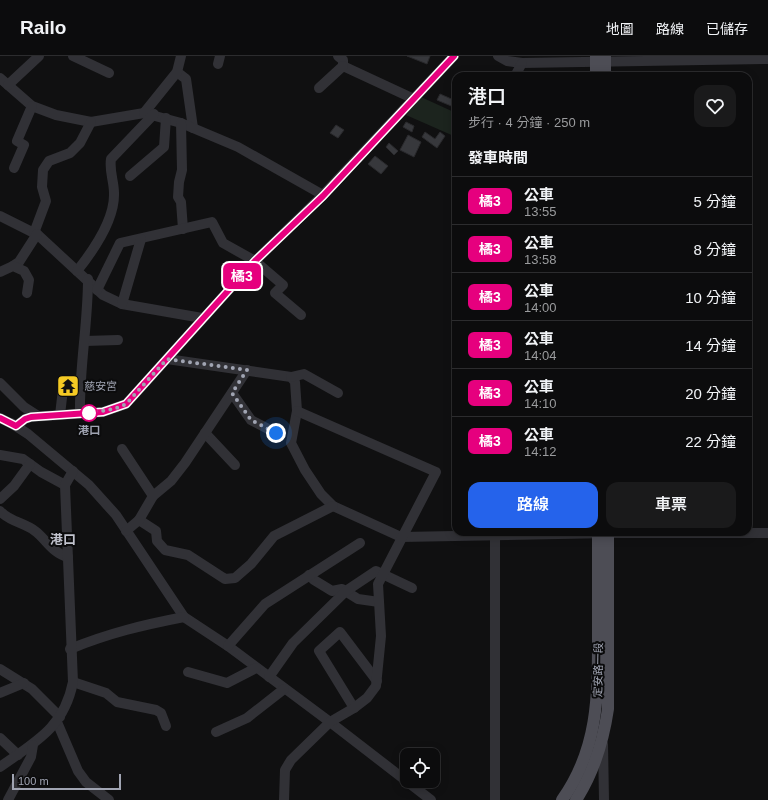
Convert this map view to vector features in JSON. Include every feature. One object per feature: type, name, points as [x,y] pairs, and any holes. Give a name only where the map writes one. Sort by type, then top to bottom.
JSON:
[{"type":"main road","points":[[597,72],[600,58]]},
{"type":"main road","points":[[600,58],[604,72]]},
{"type":"main road","name":"定安路一段","points":[[576,800],[591,775],[603,739],[609,698],[603,536]]},
{"type":"main road","name":"定安路一段","points":[[562,800],[573,785],[585,759],[595,718],[598,683],[603,536]]},
{"type":"street","points":[[39,56],[4,82],[32,106],[56,115],[92,122],[149,114],[166,118],[238,147],[323,196]]},
{"type":"street","points":[[73,56],[109,73]]},
{"type":"street","points":[[78,271],[101,239],[113,206],[114,193],[110,169],[111,159],[149,114],[177,72],[181,56]]},
{"type":"street","points":[[319,88],[343,66],[343,60],[338,56]]},
{"type":"street","points":[[16,426],[25,419],[38,416],[103,412],[126,404],[255,261],[323,196],[454,56]]},
{"type":"street","points":[[498,56],[507,60],[522,63],[600,58],[768,59]]},
{"type":"street","points":[[517,72],[522,63]]},
{"type":"street","points":[[343,66],[414,99]]},
{"type":"street","points":[[177,72],[186,79],[193,128]]},
{"type":"street","points":[[14,168],[24,145],[17,141],[32,106]]},
{"type":"street","points":[[130,176],[164,147],[166,118]]},
{"type":"street","points":[[0,272],[19,262],[36,234],[46,201],[42,187],[43,170],[49,161],[70,153],[80,143],[92,122]]},
{"type":"street","points":[[181,124],[182,170],[179,182],[178,197],[181,202],[183,229]]},
{"type":"street","points":[[0,216],[36,234],[88,279],[103,295],[122,304],[202,318]]},
{"type":"street","points":[[97,290],[120,243],[212,222],[223,243],[255,261],[283,285],[275,293],[301,315]]},
{"type":"street","points":[[122,304],[141,239]]},
{"type":"street","points":[[13,266],[24,271],[29,280],[27,293]]},
{"type":"street","points":[[80,414],[80,391],[86,341],[88,279]]},
{"type":"street","points":[[86,341],[118,340]]},
{"type":"street","points":[[167,359],[290,377],[304,374],[338,393]]},
{"type":"street","points":[[126,531],[139,520],[153,496],[171,481],[247,370]]},
{"type":"street","points":[[290,377],[295,382],[297,411],[291,443],[305,470],[321,494],[334,506],[401,537],[452,535]]},
{"type":"street","points":[[0,383],[24,407],[38,416]]},
{"type":"street","points":[[60,415],[63,389],[80,391]]},
{"type":"street","points":[[232,393],[251,420],[276,433]]},
{"type":"street","points":[[284,800],[285,770],[287,766],[330,722],[354,708],[367,698],[376,686],[381,636],[378,584],[436,472],[297,411]]},
{"type":"street","points":[[0,418],[16,426],[89,484],[116,515],[184,617],[228,646],[431,800]]},
{"type":"street","points":[[205,433],[235,465]]},
{"type":"street","points":[[122,449],[153,496]]},
{"type":"street","points":[[0,455],[23,459],[65,485]]},
{"type":"street","points":[[0,499],[14,486],[30,464]]},
{"type":"street","points":[[0,767],[33,745],[48,732],[58,720],[67,705],[73,682],[70,649],[65,485],[73,470]]},
{"type":"street","points":[[139,520],[156,531],[157,541],[165,550],[188,555],[225,579],[235,578],[251,564],[274,536],[334,506]]},
{"type":"street","points":[[0,511],[7,519],[25,525],[36,532],[45,542],[62,556],[68,557]]},
{"type":"street","points":[[752,533],[768,533]]},
{"type":"street","points":[[495,536],[496,800]]},
{"type":"street","points":[[228,646],[265,604],[360,543]]},
{"type":"street","points":[[268,677],[293,643],[346,591],[376,572],[382,576],[412,588]]},
{"type":"street","points":[[309,575],[314,580],[332,591],[342,589],[358,599],[379,602]]},
{"type":"street","points":[[70,649],[98,637],[130,628],[184,617]]},
{"type":"street","points":[[354,708],[319,651],[340,632],[377,681]]},
{"type":"street","points":[[188,672],[227,683],[256,668]]},
{"type":"street","points":[[0,669],[32,689],[58,720],[78,771],[86,782],[109,800]]},
{"type":"street","points":[[73,682],[106,693],[116,702],[156,710],[164,717],[166,726]]},
{"type":"street","points":[[0,693],[24,683]]},
{"type":"street","points":[[216,732],[248,718],[284,689]]},
{"type":"street","points":[[0,738],[18,755]]},
{"type":"street","points":[[603,739],[604,800]]},
{"type":"street","points":[[8,800],[31,757],[33,745]]},
{"type":"shaded area","points":[[421,97],[452,111],[452,135],[406,115]]},
{"type":"building","points":[[407,56],[430,56],[427,64]]},
{"type":"building","points":[[440,94],[452,99],[452,106],[437,100]]},
{"type":"building","points":[[406,122],[414,126],[412,132],[403,127]]},
{"type":"building","points":[[336,125],[344,130],[338,138],[330,133]]},
{"type":"building","points":[[425,132],[435,139],[440,132],[445,136],[437,148],[422,137]]},
{"type":"building","points":[[408,135],[421,142],[414,157],[400,150]]},
{"type":"building","points":[[389,143],[398,151],[394,155],[386,147]]},
{"type":"building","points":[[375,156],[388,166],[381,174],[368,164]]},
{"type":"bus line","name":"橘3","points":[[0,418],[16,426],[25,419],[31,417],[103,412],[114,409],[132,400],[202,318],[255,261],[323,196],[454,56]]},
{"type":"place","name":"慈安宮","points":[[68,386]]},
{"type":"place","name":"港口","points":[[89,413]]},
{"type":"district","name":"港口","points":[[63,539]]},
{"type":"route","points":[[89,413],[103,412],[114,409],[132,400],[167,359],[247,370],[232,393],[251,420],[276,433]]}]
